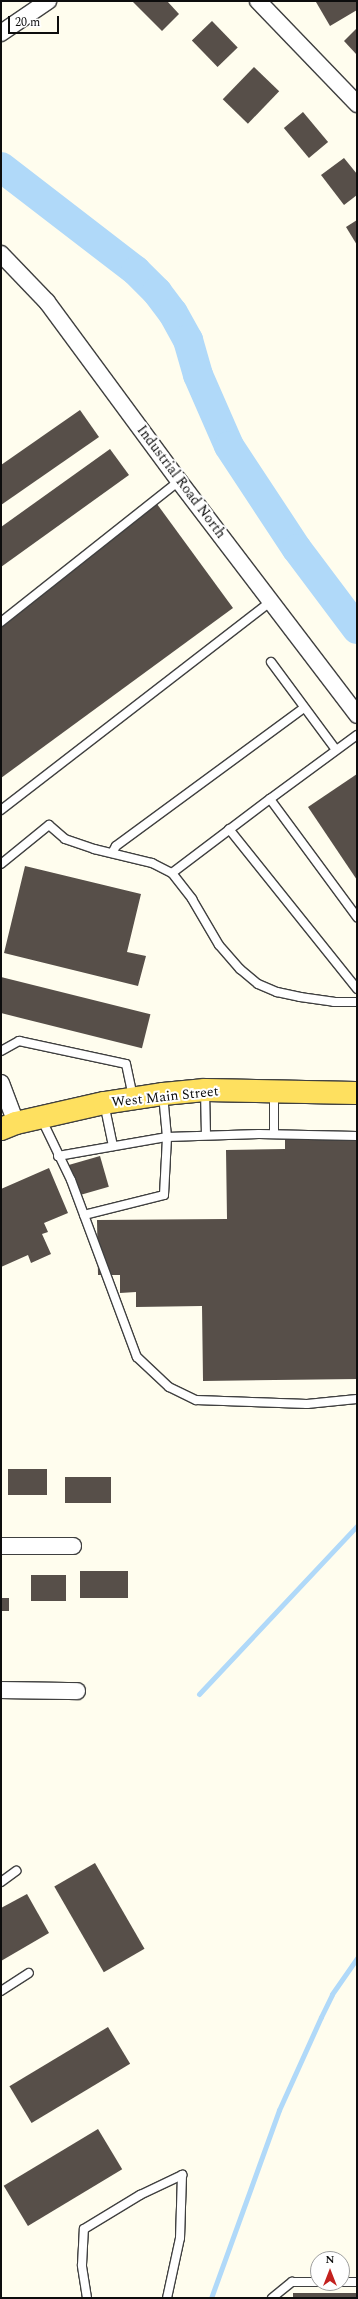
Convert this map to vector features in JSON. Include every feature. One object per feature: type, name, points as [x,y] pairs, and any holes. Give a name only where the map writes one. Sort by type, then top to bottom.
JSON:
[{"type":"main road","name":"West Main Street","points":[[8,1126],[104,1102],[205,1090],[357,1093]]},
{"type":"street","points":[[1,33],[48,1]]},
{"type":"street","points":[[258,1],[357,104]]},
{"type":"street","name":"Industrial Road North","points":[[1,254],[48,302],[179,481],[357,715]]},
{"type":"street","points":[[1,1083],[8,1126]]},
{"type":"street","points":[[1,1546],[73,1546]]},
{"type":"street","points":[[1,1690],[77,1690]]},
{"type":"lane","points":[[1,622],[179,481]]},
{"type":"lane","points":[[1,810],[271,601]]},
{"type":"lane","points":[[271,662],[336,750]]},
{"type":"lane","points":[[112,853],[116,846],[304,708]]},
{"type":"lane","points":[[172,873],[357,735]]},
{"type":"lane","points":[[270,799],[357,917]]},
{"type":"lane","points":[[1,864],[49,825],[65,839],[152,863],[172,873],[192,899],[219,945],[240,969],[258,984],[277,992],[300,997],[334,1002],[357,1002]]},
{"type":"lane","points":[[229,829],[357,989]]},
{"type":"lane","points":[[1,1051],[19,1041],[126,1064],[133,1099]]},
{"type":"lane","points":[[205,1090],[206,1135]]},
{"type":"lane","points":[[274,1092],[274,1134]]},
{"type":"lane","points":[[84,1214],[164,1195],[167,1137],[163,1094]]},
{"type":"lane","points":[[104,1102],[113,1146]]},
{"type":"lane","points":[[40,1117],[71,1180],[137,1356],[169,1387],[196,1400],[307,1404],[357,1399]]},
{"type":"lane","points":[[58,1156],[167,1137],[274,1134],[357,1136]]},
{"type":"lane","points":[[1,1882],[16,1871]]},
{"type":"lane","points":[[1,1991],[29,1973]]},
{"type":"lane","points":[[87,2298],[82,2265],[84,2229],[140,2195],[182,2175],[180,2238],[167,2298]]},
{"type":"lane","points":[[272,2298],[292,2282],[310,2282]]},
{"type":"building","points":[[132,1],[167,1],[179,14],[162,31]]},
{"type":"building","points":[[357,1],[357,10],[330,26],[316,2]]},
{"type":"building","points":[[212,21],[238,48],[218,67],[192,40]]},
{"type":"building","points":[[357,28],[357,55],[344,41]]},
{"type":"building","points":[[254,67],[279,91],[248,124],[223,99]]},
{"type":"building","points":[[303,112],[328,142],[309,158],[284,128]]},
{"type":"building","points":[[344,158],[357,174],[357,195],[344,205],[321,175]]},
{"type":"building","points":[[357,220],[357,245],[346,227]]},
{"type":"building","points":[[80,410],[99,437],[1,505],[1,465]]},
{"type":"building","points":[[110,449],[129,475],[1,567],[1,527]]},
{"type":"building","points":[[157,504],[233,608],[1,778],[1,618]]},
{"type":"building","points":[[357,774],[357,880],[308,807]]},
{"type":"building","points":[[25,866],[141,894],[127,952],[146,956],[138,986],[4,953]]},
{"type":"building","points":[[1,977],[150,1014],[142,1048],[1,1013]]},
{"type":"building","points":[[356,1137],[357,1379],[203,1381],[202,1306],[136,1307],[136,1292],[120,1293],[120,1275],[98,1275],[97,1220],[227,1219],[226,1150],[285,1149],[285,1138]]},
{"type":"building","points":[[100,1156],[109,1187],[72,1197],[63,1166]]},
{"type":"building","points":[[49,1168],[68,1213],[44,1223],[48,1232],[42,1234],[51,1254],[31,1263],[28,1255],[1,1267],[1,1189]]},
{"type":"building","points":[[8,1469],[47,1469],[47,1495],[8,1495]]},
{"type":"building","points":[[65,1477],[111,1477],[111,1503],[65,1503]]},
{"type":"building","points":[[80,1571],[128,1571],[128,1598],[80,1598]]},
{"type":"building","points":[[31,1575],[66,1575],[66,1601],[31,1601]]},
{"type":"building","points":[[1,1598],[9,1598],[9,1611],[1,1611]]},
{"type":"building","points":[[95,1863],[144,1949],[104,1972],[54,1886]]},
{"type":"building","points":[[27,1894],[49,1933],[1,1961],[1,1908]]},
{"type":"building","points":[[108,2027],[130,2064],[32,2123],[9,2086]]},
{"type":"building","points":[[98,2129],[122,2169],[28,2226],[4,2186]]},
{"type":"building","points":[[293,2293],[357,2293],[357,2298],[293,2298]]},
{"type":"waterway","points":[[1,167],[136,271],[157,292],[173,313],[188,340],[198,375],[229,446],[297,549],[357,629]]},
{"type":"waterway","points":[[199,1694],[357,1526]]},
{"type":"waterway","points":[[211,2298],[279,2110],[332,1994],[357,1958]]}]
